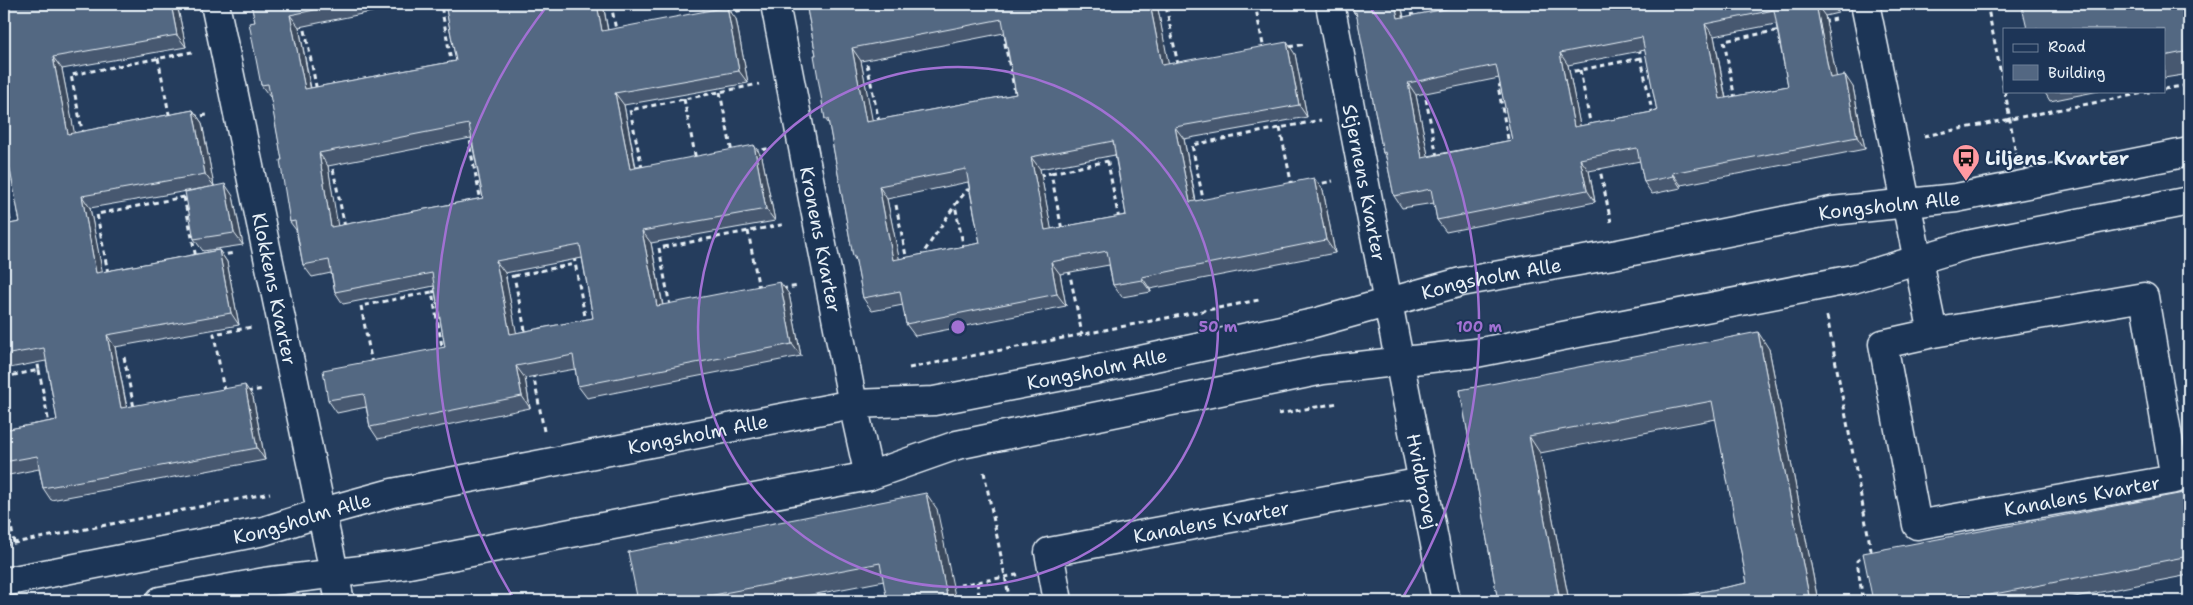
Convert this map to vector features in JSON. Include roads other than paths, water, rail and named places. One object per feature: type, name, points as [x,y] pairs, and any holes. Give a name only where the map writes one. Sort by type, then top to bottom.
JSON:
[{"type":"street","name":"Klokkens Kvarter","points":[[215,4],[335,573]]},
{"type":"street","name":"Kronens Kvarter","points":[[775,4],[853,404],[869,476]]},
{"type":"street","name":"Stjernens Kvarter","points":[[1330,4],[1398,362]]},
{"type":"street","points":[[1866,9],[1933,333]]},
{"type":"street","name":"Kongsholm Alle","points":[[4,582],[264,531],[392,493],[853,404],[934,401],[1060,377],[1314,323],[1461,282],[1618,254],[1832,211],[1956,198],[2189,152]]},
{"type":"street","points":[[160,601],[265,582],[409,564],[869,476],[957,445],[1323,370],[1476,353],[1853,279],[1967,245],[2189,201]]},
{"type":"street","name":"Kanalens Kvarter","points":[[2144,297],[2175,479],[1917,525],[1883,344],[1933,333],[2144,297]]},
{"type":"street","name":"Hvidbrovej","points":[[1398,362],[1446,601]]},
{"type":"street","name":"Kanalens Kvarter","points":[[1058,601],[1049,552],[1423,482]]},
{"type":"street","points":[[335,573],[340,601]]},
{"type":"place","name":"Liljens Kvarter","points":[[1966,182]]}]
